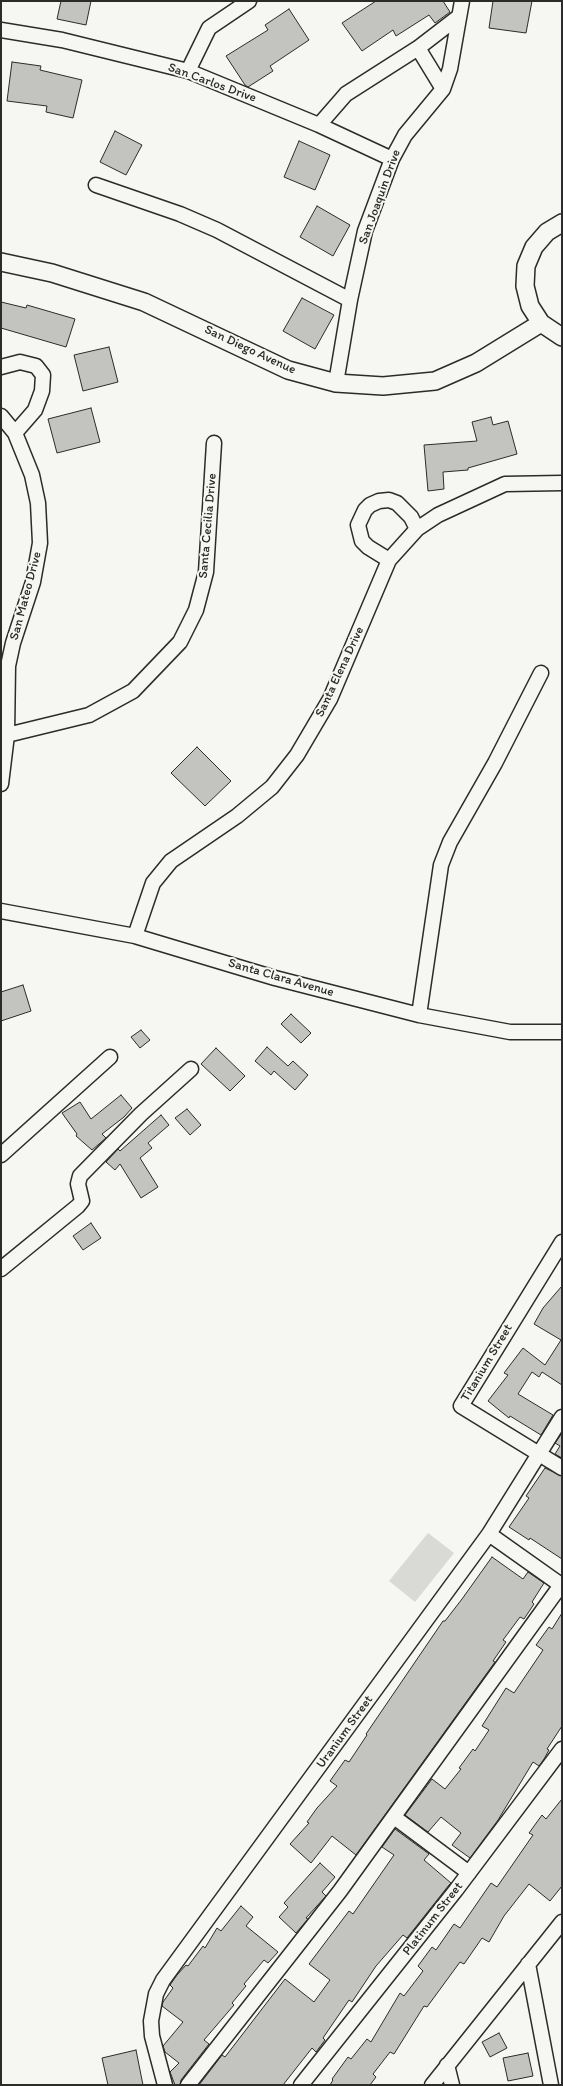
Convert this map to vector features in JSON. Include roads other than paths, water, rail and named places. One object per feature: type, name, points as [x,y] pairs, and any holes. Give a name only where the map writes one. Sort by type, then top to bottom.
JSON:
[{"type":"street","points":[[188,71],[209,28],[249,1]]},
{"type":"street","name":"San Joaquin Drive","points":[[336,383],[350,300],[365,231],[392,159],[405,135],[443,89],[452,55],[457,18],[462,1]]},
{"type":"street","points":[[319,125],[346,94],[418,48],[457,18]]},
{"type":"street","name":"San Carlos Drive","points":[[1,30],[62,40],[188,71],[319,125],[392,159]]},
{"type":"street","points":[[418,48],[443,89]]},
{"type":"street","points":[[96,185],[180,214],[217,230],[350,300]]},
{"type":"street","points":[[562,223],[547,232],[534,247],[526,266],[525,286],[530,306],[541,323],[562,337]]},
{"type":"street","name":"San Diego Avenue","points":[[1,262],[52,273],[144,302],[288,370],[336,383],[383,386],[435,381],[476,363],[541,323]]},
{"type":"street","points":[[1,367],[20,362],[36,366],[43,375],[42,391],[35,410],[15,433]]},
{"type":"street","name":"San Mateo Drive","points":[[1,416],[15,433],[32,475],[38,503],[40,543],[32,582],[13,643],[8,666],[7,735],[1,784]]},
{"type":"street","name":"Santa Cecilia Drive","points":[[7,735],[89,716],[133,692],[180,642],[196,610],[206,572],[214,443]]},
{"type":"street","name":"Santa Elena Drive","points":[[135,936],[153,883],[172,861],[237,816],[272,787],[297,755],[330,699],[388,560],[417,530],[438,515],[505,484],[562,483]]},
{"type":"street","points":[[388,560],[368,547],[362,541],[358,525],[365,510],[370,505],[379,501],[389,500],[397,503],[407,513],[417,530]]},
{"type":"street","points":[[419,1016],[441,865],[450,842],[495,763],[541,672]]},
{"type":"street","name":"Santa Clara Avenue","points":[[1,911],[135,936],[275,978],[419,1016],[510,1032],[562,1032]]},
{"type":"street","points":[[1,1155],[110,1057]]},
{"type":"street","points":[[1,1270],[78,1206],[82,1201],[78,1184],[80,1176],[141,1114],[191,1070]]},
{"type":"street","name":"Titanium Street","points":[[539,1454],[462,1406],[562,1242]]},
{"type":"street","name":"Uranium Street","points":[[165,2085],[152,2036],[152,2009],[156,1994],[163,1980],[489,1534],[562,1417]]},
{"type":"street","points":[[539,1454],[562,1468]]},
{"type":"street","points":[[188,2085],[340,1891],[561,1585],[489,1534]]},
{"type":"street","name":"Platinum Street","points":[[301,2085],[469,1873],[562,1749]]},
{"type":"street","points":[[394,1816],[469,1873]]},
{"type":"street","points":[[432,2085],[562,1922]]},
{"type":"street","points":[[528,1964],[551,2085]]},
{"type":"street","points":[[447,2065],[452,2085]]}]
